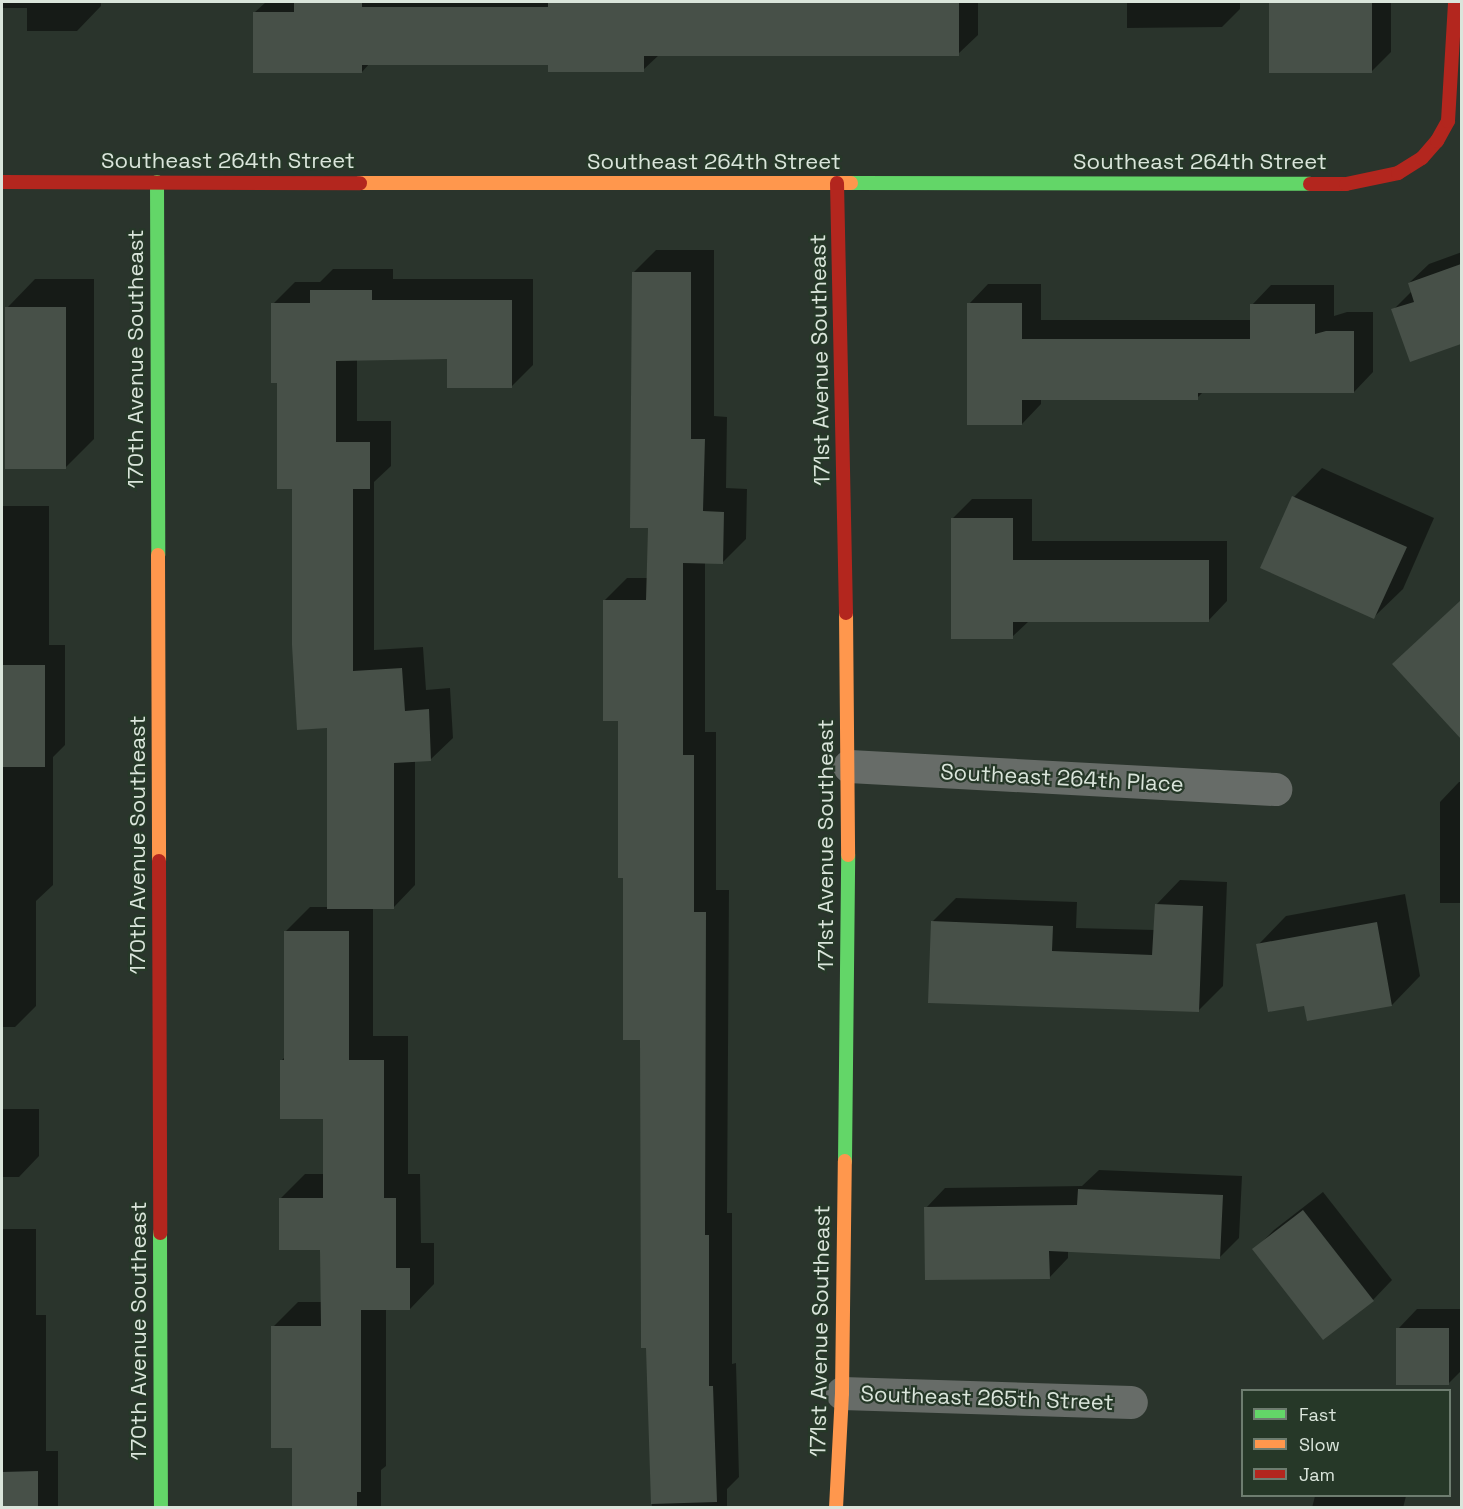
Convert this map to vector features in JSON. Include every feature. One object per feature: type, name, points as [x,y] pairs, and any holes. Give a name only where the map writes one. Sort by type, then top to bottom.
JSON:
[{"type":"street","name":"Southeast 264th Street","points":[[2,182],[1347,184],[1398,173],[1422,158],[1437,141],[1448,121],[1455,2]]},
{"type":"street","name":"170th Avenue Southeast","points":[[157,182],[161,1508]]},
{"type":"street","name":"171st Avenue Southeast","points":[[836,1508],[842,1393],[849,766],[837,183]]},
{"type":"street","name":"Southeast 264th Place","points":[[849,766],[1275,789]]},
{"type":"street","name":"Southeast 265th Street","points":[[842,1393],[1131,1402]]},
{"type":"building","points":[[294,2],[362,2],[362,7],[548,7],[548,3],[959,2],[959,56],[644,56],[644,72],[548,72],[548,65],[362,65],[362,73],[253,73],[253,12],[294,12]]},
{"type":"building","points":[[1269,3],[1372,3],[1372,73],[1269,73]]},
{"type":"building","points":[[1461,264],[1461,344],[1410,362],[1391,309],[1414,302],[1408,283]]},
{"type":"building","points":[[632,272],[691,272],[691,439],[705,439],[703,511],[724,512],[723,564],[683,563],[683,755],[694,755],[694,912],[706,912],[705,1235],[709,1235],[709,1386],[713,1386],[717,1502],[651,1504],[646,1348],[641,1348],[640,1040],[623,1040],[623,878],[618,878],[618,721],[603,721],[603,600],[646,600],[648,528],[630,528]]},
{"type":"building","points":[[310,290],[372,290],[372,300],[512,300],[512,388],[447,388],[447,359],[336,361],[336,442],[370,442],[370,489],[353,489],[353,671],[402,668],[405,711],[429,709],[431,761],[394,763],[394,909],[327,909],[327,728],[297,730],[292,645],[292,489],[277,489],[277,383],[271,383],[271,303],[310,303]]},
{"type":"building","points":[[967,303],[1022,303],[1022,339],[1250,339],[1250,304],[1315,304],[1315,334],[1326,331],[1354,331],[1354,393],[1198,393],[1198,400],[1022,400],[1022,425],[967,425]]},
{"type":"building","points":[[5,307],[66,307],[66,469],[5,469]]},
{"type":"building","points":[[1292,496],[1407,547],[1374,619],[1260,568]]},
{"type":"building","points":[[951,518],[1013,518],[1013,560],[1209,560],[1209,622],[1013,622],[1013,639],[951,639]]},
{"type":"building","points":[[1461,600],[1461,739],[1392,664]]},
{"type":"building","points":[[2,665],[45,665],[45,767],[2,767]]},
{"type":"building","points":[[1155,904],[1203,906],[1199,1012],[928,1003],[931,921],[1053,926],[1052,951],[1152,955]]},
{"type":"building","points":[[1377,922],[1392,1006],[1307,1021],[1304,1006],[1268,1012],[1256,944]]},
{"type":"building","points":[[284,931],[349,931],[349,1060],[384,1060],[384,1198],[396,1198],[396,1268],[410,1268],[410,1310],[361,1310],[361,1492],[357,1492],[357,1508],[292,1508],[292,1448],[271,1448],[271,1326],[321,1326],[320,1250],[279,1250],[279,1198],[323,1198],[323,1119],[280,1119],[280,1060],[284,1060]]},
{"type":"building","points":[[1078,1189],[1223,1195],[1220,1259],[1049,1251],[1050,1279],[925,1280],[924,1207],[1077,1205]]},
{"type":"building","points":[[1303,1210],[1374,1301],[1323,1340],[1252,1249]]},
{"type":"building","points":[[1396,1328],[1449,1328],[1449,1385],[1396,1385]]},
{"type":"building","points":[[38,1471],[38,1508],[2,1508],[2,1472]]},
{"type":"traffic: fast","points":[[157,182],[158,555]]},
{"type":"traffic: fast","points":[[851,183],[1310,184]]},
{"type":"traffic: fast","points":[[845,1161],[848,855]]},
{"type":"traffic: fast","points":[[160,1233],[161,1508]]},
{"type":"traffic: slow","points":[[360,183],[851,183]]},
{"type":"traffic: slow","points":[[158,555],[159,861]]},
{"type":"traffic: slow","points":[[846,613],[848,855]]},
{"type":"traffic: slow","points":[[836,1508],[842,1393],[845,1161]]},
{"type":"traffic: jam","points":[[1310,184],[1346,184],[1398,173],[1422,158],[1437,141],[1448,121],[1455,2]]},
{"type":"traffic: jam","points":[[2,182],[360,183]]},
{"type":"traffic: jam","points":[[837,183],[846,613]]},
{"type":"traffic: jam","points":[[159,861],[160,1233]]}]
